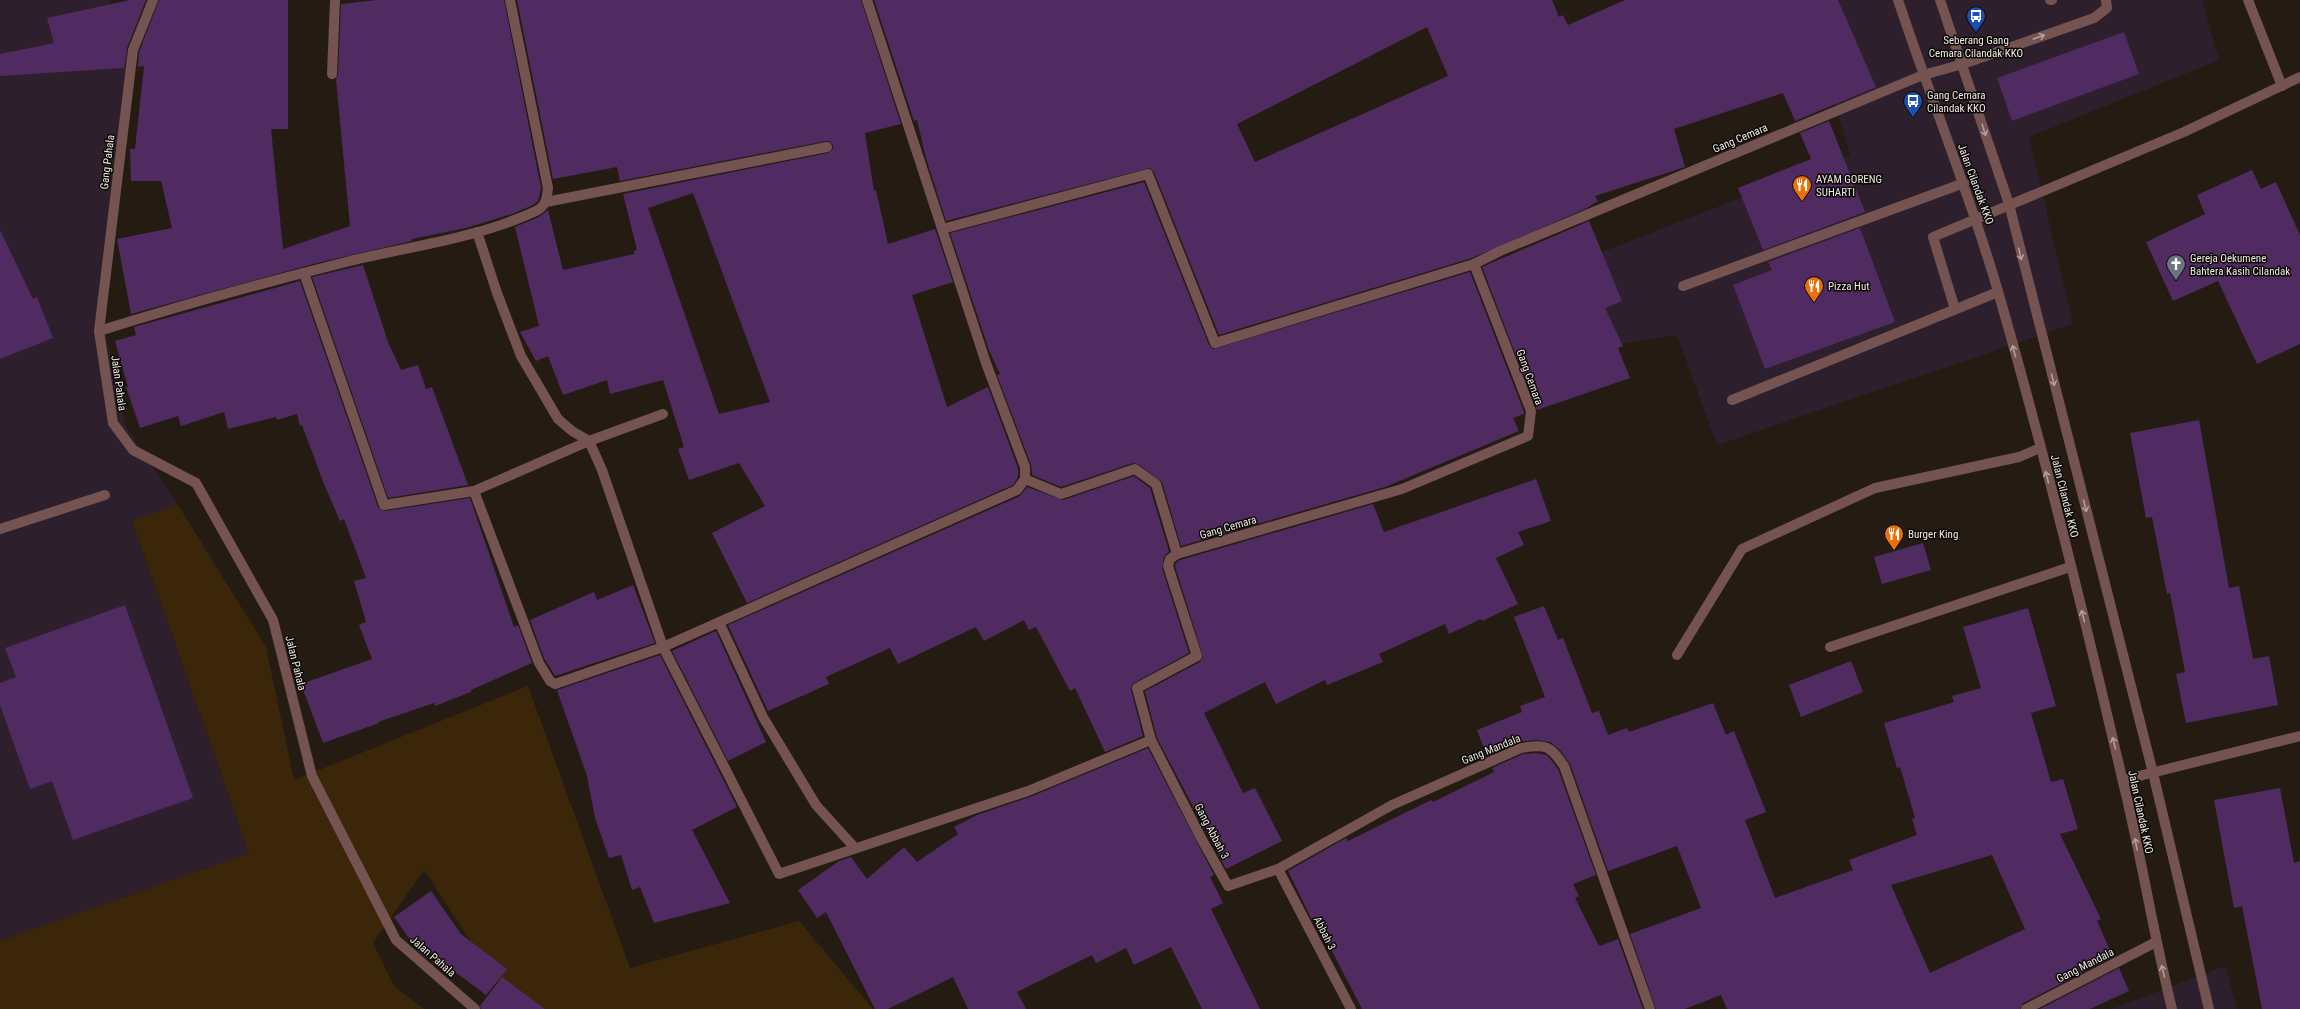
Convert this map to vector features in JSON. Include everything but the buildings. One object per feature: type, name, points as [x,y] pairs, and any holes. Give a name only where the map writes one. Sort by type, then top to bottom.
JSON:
[{"type":"street","name":"Gang Pahala","points":[[99,331],[133,50],[153,0]]},
{"type":"street","points":[[332,74],[335,0]]},
{"type":"street","points":[[510,0],[548,188],[546,202]]},
{"type":"street","points":[[474,491],[539,663],[550,681],[555,684],[562,683],[664,647],[805,582],[1002,498],[1017,490],[1025,479],[1025,467],[986,363],[867,0]]},
{"type":"street","name":"Jalan Cilandak KKO","points":[[1898,0],[1923,75],[1964,183],[1974,218],[1982,236],[1998,292],[2040,448],[2123,780],[2156,942],[2172,1009]]},
{"type":"street","name":"Jalan Cilandak KKO","points":[[1940,0],[1963,64],[2009,204],[2153,773],[2209,1009]]},
{"type":"street","name":"Gang Cemara","points":[[1173,557],[1402,490],[1528,436],[1531,411],[1474,264],[1500,251],[1923,75],[1963,64],[2094,18],[2107,8],[2106,0]]},
{"type":"street","points":[[2248,0],[2282,86]]},
{"type":"street","points":[[1956,309],[1933,237],[1974,218],[2184,132],[2300,77]]},
{"type":"street","points":[[99,331],[204,299],[304,273],[477,232],[538,210],[546,202],[827,147]]},
{"type":"street","points":[[942,229],[1148,174],[1215,343],[1474,264]]},
{"type":"street","points":[[1683,286],[1964,183]]},
{"type":"street","points":[[477,232],[497,294],[521,356],[558,419],[572,431],[589,441],[602,470],[664,647],[779,874],[1028,791],[1151,740],[1136,688],[1197,656],[1168,566],[1173,557],[1156,484],[1135,469],[1061,494],[1025,479]]},
{"type":"street","points":[[304,273],[384,505],[474,491],[589,441],[663,414]]},
{"type":"street","points":[[1732,400],[1998,292]]},
{"type":"street","name":"Jalan Pahala","points":[[99,331],[113,423],[133,450],[196,483],[273,620],[312,776],[396,940],[475,1009]]},
{"type":"street","points":[[1677,655],[1742,549],[1875,488],[2020,457],[2040,448]]},
{"type":"street","points":[[0,529],[105,495]]},
{"type":"street","points":[[1830,647],[2070,567]]},
{"type":"street","points":[[719,622],[763,717],[816,805],[855,848]]},
{"type":"street","points":[[2123,780],[2300,736]]},
{"type":"street","name":"Gang Abbah 3","points":[[1151,740],[1200,838],[1228,886],[1278,869]]},
{"type":"street","name":"Gang Mandala","points":[[1278,869],[1392,806],[1521,748],[1540,745],[1553,750],[1564,766],[1650,1009]]},
{"type":"street","name":"Abbah 3","points":[[1278,869],[1351,1009]]},
{"type":"street","name":"Gang Mandala","points":[[2026,1009],[2156,942]]},
{"type":"shaded area","points":[[0,0],[109,0],[128,52],[98,298],[126,427],[178,505],[132,522],[249,853],[0,941]]},
{"type":"shaded area","points":[[1716,0],[2202,0],[2219,60],[2029,137],[2073,324],[1717,445],[1677,335],[1611,345],[1587,258],[1850,155],[1824,64]]},
{"type":"shaded area","points":[[178,505],[266,647],[294,780],[528,686],[630,968],[799,921],[873,1009],[515,1009],[424,870],[373,943],[394,986],[424,1009],[0,1009],[0,941],[249,853],[132,521]]},
{"type":"shaded area","points":[[2225,966],[2237,1009],[2112,1009]]},
{"type":"place","name":"Seberang Gang Cemara Cilandak KKO","points":[[1976,33]]},
{"type":"place","name":"Gang Cemara Cilandak KKO","points":[[1913,118]]},
{"type":"place","name":"AYAM GORENG SUHARTI","points":[[1802,202]]},
{"type":"place","name":"Gereja Oekumene Bahtera Kasih Cilandak","points":[[2176,281]]},
{"type":"place","name":"Pizza Hut","points":[[1814,303]]},
{"type":"place","name":"Burger King","points":[[1894,551]]}]
